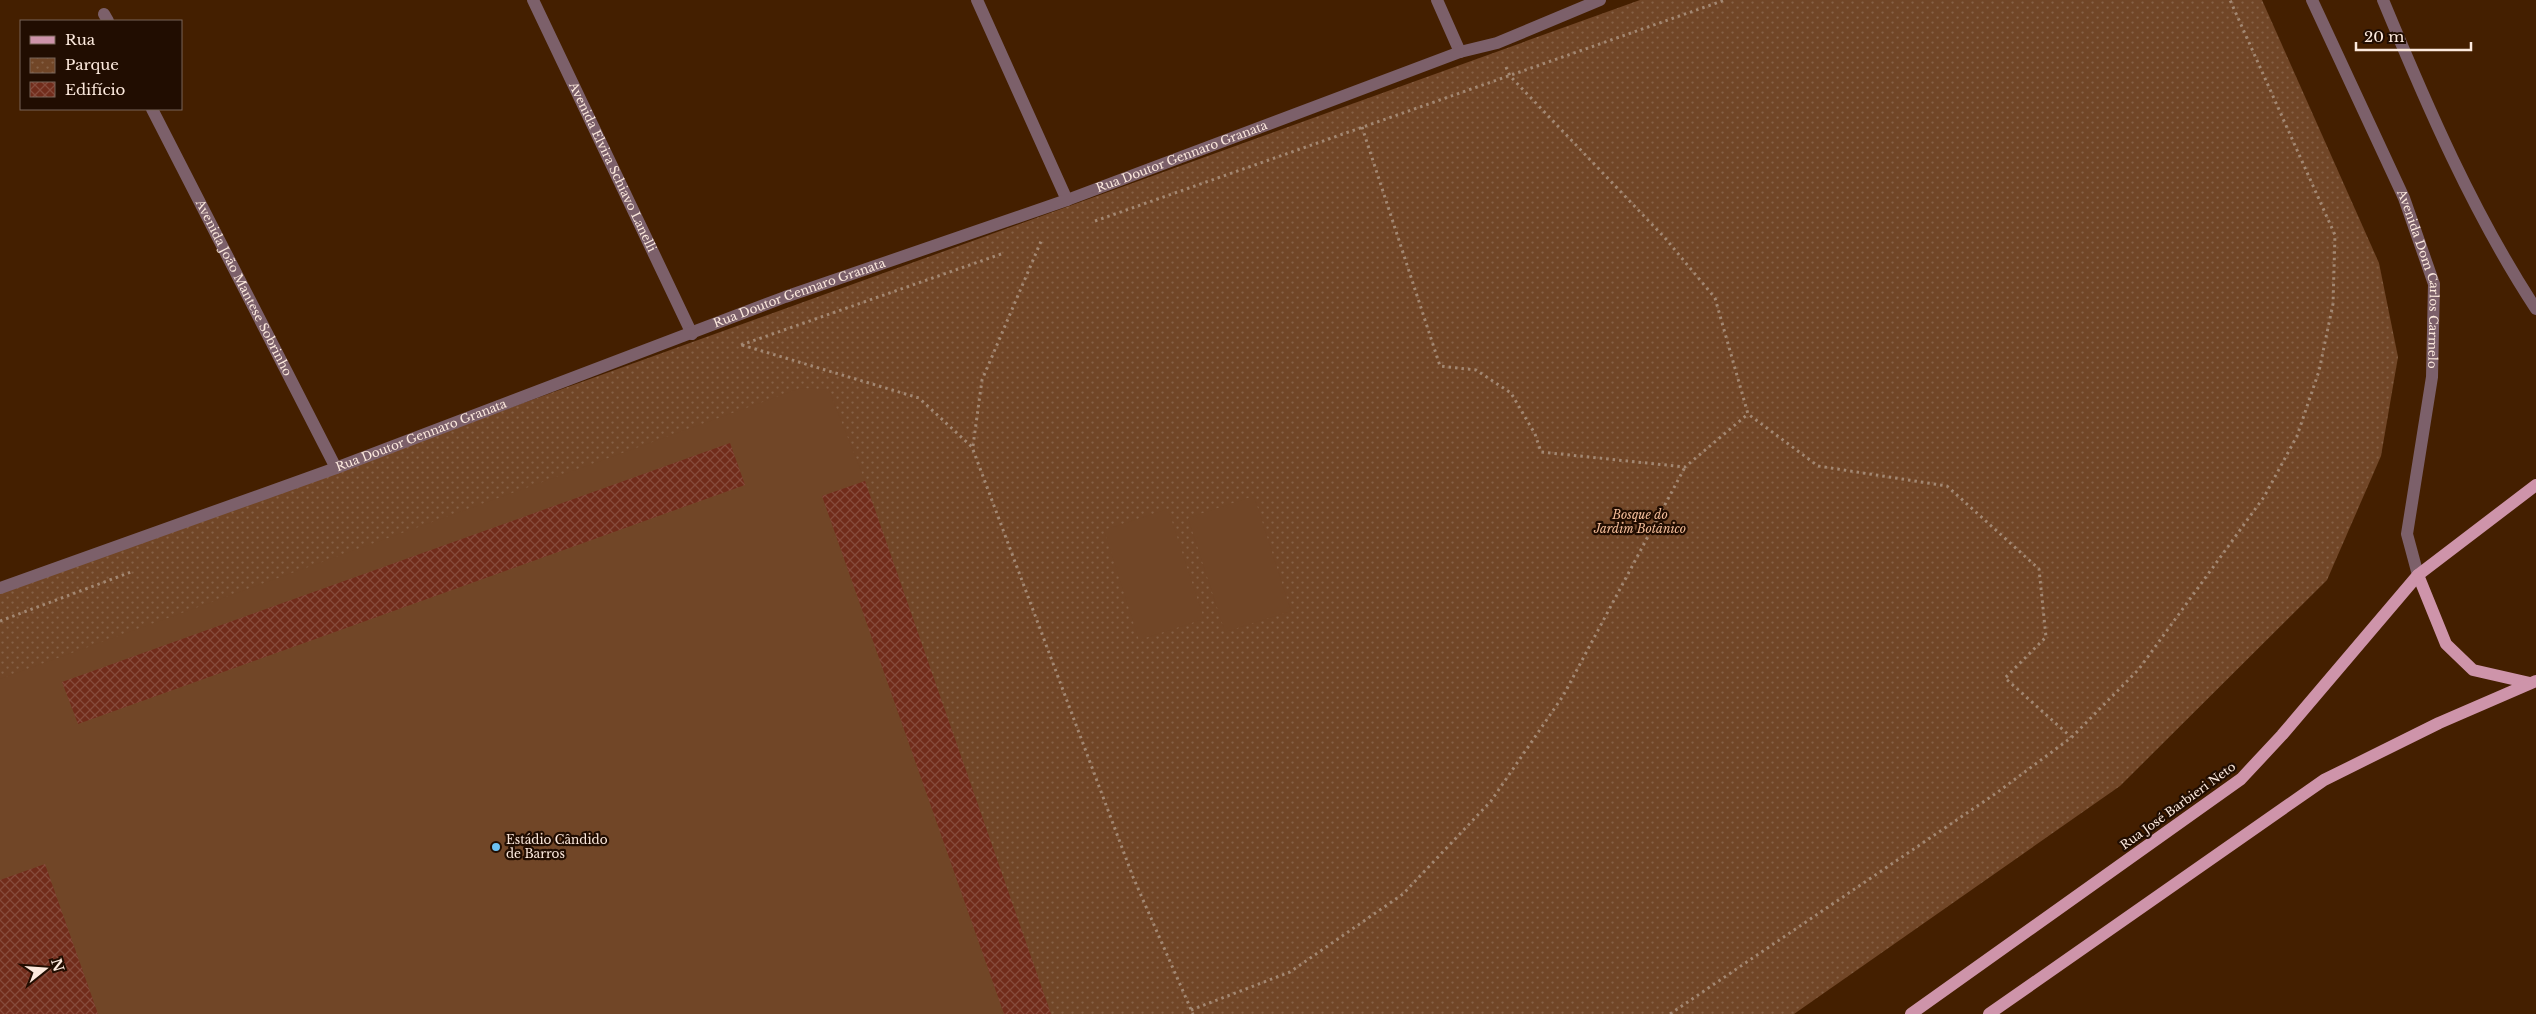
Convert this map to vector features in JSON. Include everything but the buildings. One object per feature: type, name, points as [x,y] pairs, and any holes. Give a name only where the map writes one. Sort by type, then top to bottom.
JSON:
[{"type":"main road","name":"Rua José Barbieri Neto","points":[[1911,1014],[2241,779],[2282,736],[2418,575],[2536,485]]},
{"type":"main road","points":[[2418,575],[2446,644],[2473,670],[2533,682]]},
{"type":"main road","points":[[1989,1014],[2324,780],[2439,723],[2533,682]]},
{"type":"street","name":"Avenida Elvira Schiavo Lanelli","points":[[534,0],[692,334]]},
{"type":"street","points":[[977,0],[1067,200]]},
{"type":"street","points":[[1437,0],[1460,52]]},
{"type":"street","name":"Rua Doutor Gennaro Granata","points":[[0,588],[336,468],[785,297],[1067,200],[1460,52],[1497,43],[1600,0]]},
{"type":"street","name":"Avenida Dom Carlos Carmelo","points":[[2312,0],[2404,198],[2434,284],[2432,376],[2407,534],[2418,575]]},
{"type":"street","points":[[2383,0],[2418,85],[2502,257],[2536,309]]},
{"type":"street","name":"Avenida João Mantese Sobrinho","points":[[153,110],[336,468]]},
{"type":"path","points":[[1089,223],[1726,0]]},
{"type":"path","points":[[1670,1014],[1995,794],[2072,738],[2139,670],[2264,496],[2297,436],[2319,371],[2333,304],[2335,235],[2230,0]]},
{"type":"path","points":[[1510,76],[1665,238],[1715,298],[1748,414],[1818,466],[1947,486],[2039,569],[2046,637],[2005,678],[2072,738]]},
{"type":"path","points":[[1362,127],[1440,366],[1476,370],[1511,393],[1535,434],[1541,452],[1685,467]]},
{"type":"path","points":[[1033,242],[1052,236]]},
{"type":"path","points":[[972,447],[982,380],[1042,239]]},
{"type":"path","points":[[734,348],[1006,252]]},
{"type":"path","points":[[742,345],[919,398],[972,447],[1133,877],[1192,1012],[1290,972],[1403,894],[1491,801],[1562,696],[1685,467],[1748,414]]},
{"type":"path","points":[[0,621],[136,570]]},
{"type":"green space","name":"Bosque do Jardim Botânico","points":[[1640,0],[2262,0],[2379,263],[2398,357],[2381,456],[2327,580],[2120,786],[1794,1014],[0,1014],[0,592]]},
{"type":"green space","name":"Estádio Cândido de Barros","points":[[801,388],[829,390],[865,481],[1051,1014],[0,1014],[0,679]]},
{"type":"green space","points":[[1254,496],[1291,611],[1225,632],[1188,518]]},
{"type":"green space","points":[[1168,509],[1204,619],[1139,640],[1104,530]]},
{"type":"place","name":"Estádio Cândido de Barros","points":[[496,847]]}]
